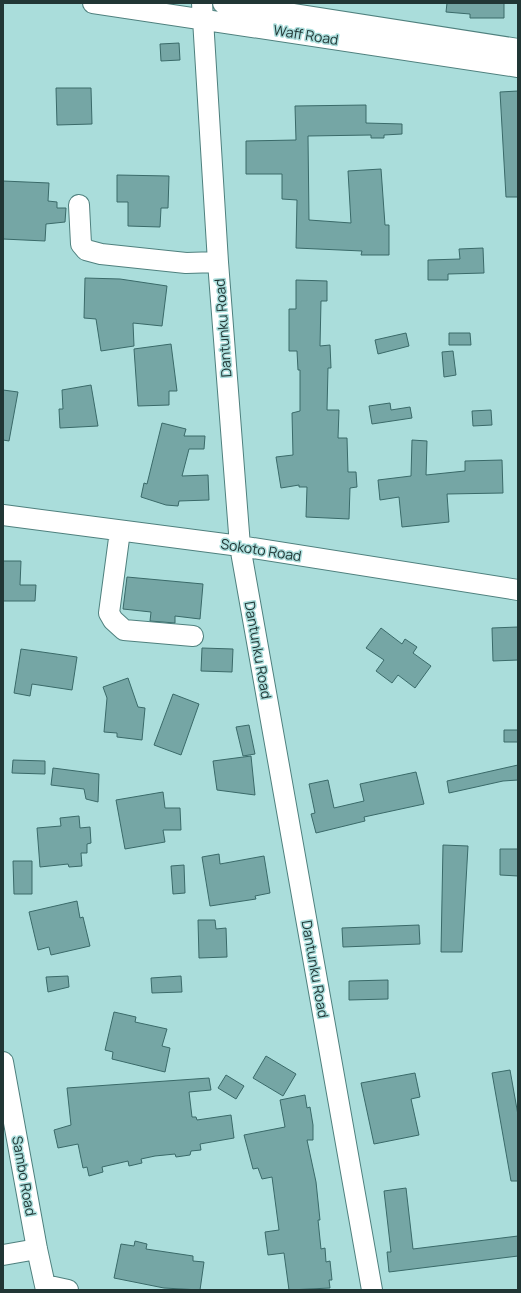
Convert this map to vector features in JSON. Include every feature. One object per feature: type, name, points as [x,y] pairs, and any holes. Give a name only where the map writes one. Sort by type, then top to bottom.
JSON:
[{"type":"street","name":"Waff Road","points":[[93,3],[203,11],[518,67]]},
{"type":"street","name":"Waff Road","points":[[224,3],[518,49]]},
{"type":"street","name":"Dantunku Road","points":[[203,11],[218,262],[240,546],[372,1290]]},
{"type":"street","points":[[79,205],[81,244],[86,250],[100,254],[180,262],[218,262]]},
{"type":"street","name":"Sokoto Road","points":[[3,515],[240,546],[518,590]]},
{"type":"street","points":[[120,531],[109,613],[113,620],[124,630],[194,636]]},
{"type":"street","name":"Sambo Road","points":[[3,1062],[37,1249],[46,1287]]},
{"type":"street","points":[[3,1255],[37,1249]]},
{"type":"street","points":[[46,1287],[68,1290]]},
{"type":"building","points":[[447,3],[504,3],[504,18],[470,18],[470,14],[446,12]]},
{"type":"building","points":[[179,43],[180,60],[161,61],[160,44]]},
{"type":"building","points":[[56,88],[91,88],[92,124],[57,125]]},
{"type":"building","points":[[518,91],[518,197],[506,197],[500,92]]},
{"type":"building","points":[[366,105],[366,123],[402,124],[402,134],[384,135],[384,138],[371,138],[371,135],[308,136],[309,220],[351,223],[348,171],[381,169],[385,225],[389,225],[389,255],[361,255],[362,251],[296,248],[297,200],[282,199],[282,174],[246,174],[246,141],[296,140],[295,106]]},
{"type":"building","points":[[117,175],[169,176],[168,208],[161,208],[160,227],[128,226],[128,202],[117,202]]},
{"type":"building","points":[[3,181],[49,183],[48,201],[57,202],[57,208],[66,208],[65,222],[46,224],[45,241],[3,239]]},
{"type":"building","points":[[483,248],[484,273],[448,274],[448,280],[428,280],[428,260],[460,259],[459,249]]},
{"type":"building","points":[[85,278],[120,279],[167,286],[162,326],[133,323],[134,346],[101,351],[96,319],[84,318]]},
{"type":"building","points":[[296,280],[327,281],[327,301],[321,301],[320,346],[330,345],[331,368],[328,368],[327,410],[339,410],[338,438],[347,438],[348,472],[356,472],[357,487],[350,488],[349,519],[306,517],[307,487],[299,487],[299,485],[281,488],[276,457],[293,455],[292,413],[300,411],[300,370],[298,370],[297,351],[289,351],[289,309],[296,309]]},
{"type":"building","points":[[406,333],[409,346],[378,354],[375,340]]},
{"type":"building","points":[[449,333],[470,333],[471,345],[449,345]]},
{"type":"building","points":[[171,344],[177,391],[169,391],[169,405],[138,406],[134,349]]},
{"type":"building","points":[[453,351],[456,375],[444,377],[442,352]]},
{"type":"building","points":[[91,385],[98,426],[60,428],[59,409],[63,409],[62,390]]},
{"type":"building","points":[[3,390],[18,392],[9,441],[3,440]]},
{"type":"building","points":[[390,403],[391,410],[410,407],[412,418],[372,424],[369,406]]},
{"type":"building","points":[[491,410],[492,425],[473,426],[472,411]]},
{"type":"building","points":[[162,423],[186,429],[184,436],[205,436],[204,449],[189,449],[182,476],[208,475],[209,500],[179,501],[178,506],[166,505],[141,497],[144,483],[147,484]]},
{"type":"building","points":[[412,440],[427,441],[426,475],[465,471],[465,461],[502,460],[503,493],[447,494],[449,522],[402,527],[399,497],[380,500],[378,480],[411,476]]},
{"type":"building","points":[[3,561],[21,561],[20,585],[36,585],[35,601],[3,601]]},
{"type":"building","points":[[127,577],[203,584],[200,619],[175,616],[175,623],[150,621],[151,612],[123,609]]},
{"type":"building","points":[[518,627],[518,660],[493,661],[492,628]]},
{"type":"building","points":[[381,628],[402,644],[405,639],[417,647],[413,653],[431,666],[415,688],[398,675],[392,683],[376,671],[384,660],[366,648]]},
{"type":"building","points":[[202,648],[233,649],[232,672],[201,671]]},
{"type":"building","points":[[21,649],[77,657],[72,690],[32,684],[30,696],[14,693]]},
{"type":"building","points":[[128,678],[138,707],[145,708],[142,740],[117,737],[117,733],[104,732],[107,698],[103,687]]},
{"type":"building","points":[[173,694],[199,704],[181,755],[154,745]]},
{"type":"building","points":[[249,725],[255,754],[243,756],[236,727]]},
{"type":"building","points":[[504,730],[518,730],[518,742],[504,742]]},
{"type":"building","points":[[251,756],[255,795],[217,790],[213,761]]},
{"type":"building","points":[[13,760],[45,761],[45,774],[12,773]]},
{"type":"building","points":[[518,765],[518,780],[503,781],[449,793],[447,781]]},
{"type":"building","points":[[53,768],[99,774],[98,802],[86,799],[84,789],[51,785]]},
{"type":"building","points":[[416,772],[424,804],[364,817],[365,821],[316,833],[311,814],[315,813],[309,784],[328,780],[334,808],[364,801],[360,784]]},
{"type":"building","points":[[163,792],[165,808],[180,808],[181,830],[163,830],[165,842],[125,849],[116,800]]},
{"type":"building","points":[[79,816],[80,828],[90,827],[91,843],[87,844],[87,853],[81,853],[82,866],[69,867],[68,864],[40,867],[37,828],[61,826],[60,818]]},
{"type":"building","points":[[443,845],[468,846],[462,952],[441,952]]},
{"type":"building","points":[[500,849],[518,849],[518,876],[500,875]]},
{"type":"building","points":[[219,854],[220,864],[264,856],[270,893],[255,896],[256,899],[210,906],[202,857]]},
{"type":"building","points":[[13,861],[32,861],[32,894],[14,894]]},
{"type":"building","points":[[184,865],[185,893],[173,894],[171,866]]},
{"type":"building","points":[[77,901],[80,918],[83,917],[90,946],[51,955],[49,947],[38,950],[29,912]]},
{"type":"building","points":[[198,920],[215,920],[216,929],[226,928],[227,957],[199,958]]},
{"type":"building","points":[[419,925],[420,944],[343,947],[342,928]]},
{"type":"building","points":[[68,976],[69,987],[48,992],[46,977]]},
{"type":"building","points":[[181,976],[182,992],[152,993],[151,978]]},
{"type":"building","points":[[388,980],[388,999],[349,1000],[349,981]]},
{"type":"building","points":[[114,1012],[136,1017],[135,1022],[167,1029],[162,1046],[170,1048],[165,1072],[112,1059],[113,1052],[105,1050]]},
{"type":"building","points":[[266,1056],[296,1074],[283,1096],[253,1078]]},
{"type":"building","points":[[510,1070],[518,1115],[518,1181],[511,1181],[492,1073]]},
{"type":"building","points":[[415,1073],[420,1097],[411,1099],[419,1135],[374,1144],[361,1083]]},
{"type":"building","points":[[226,1075],[244,1086],[236,1099],[218,1088]]},
{"type":"building","points":[[209,1078],[211,1090],[189,1092],[192,1117],[196,1117],[197,1120],[231,1115],[234,1138],[200,1144],[201,1150],[191,1151],[190,1155],[176,1157],[175,1154],[155,1156],[141,1159],[142,1163],[129,1166],[128,1161],[102,1167],[103,1172],[89,1176],[87,1167],[83,1168],[78,1144],[58,1148],[54,1130],[71,1125],[67,1088]]},
{"type":"building","points":[[305,1095],[307,1108],[310,1107],[313,1125],[313,1140],[307,1140],[316,1182],[321,1249],[325,1248],[326,1262],[330,1261],[332,1280],[329,1280],[330,1288],[289,1290],[284,1253],[268,1255],[265,1232],[279,1230],[272,1177],[262,1179],[258,1168],[253,1169],[244,1135],[285,1127],[280,1100]]},
{"type":"building","points":[[406,1188],[413,1249],[518,1236],[518,1256],[389,1272],[387,1252],[391,1252],[384,1191]]},
{"type":"building","points":[[135,1241],[147,1244],[146,1249],[193,1256],[193,1261],[204,1262],[200,1290],[164,1288],[114,1278],[121,1244],[134,1246]]}]
